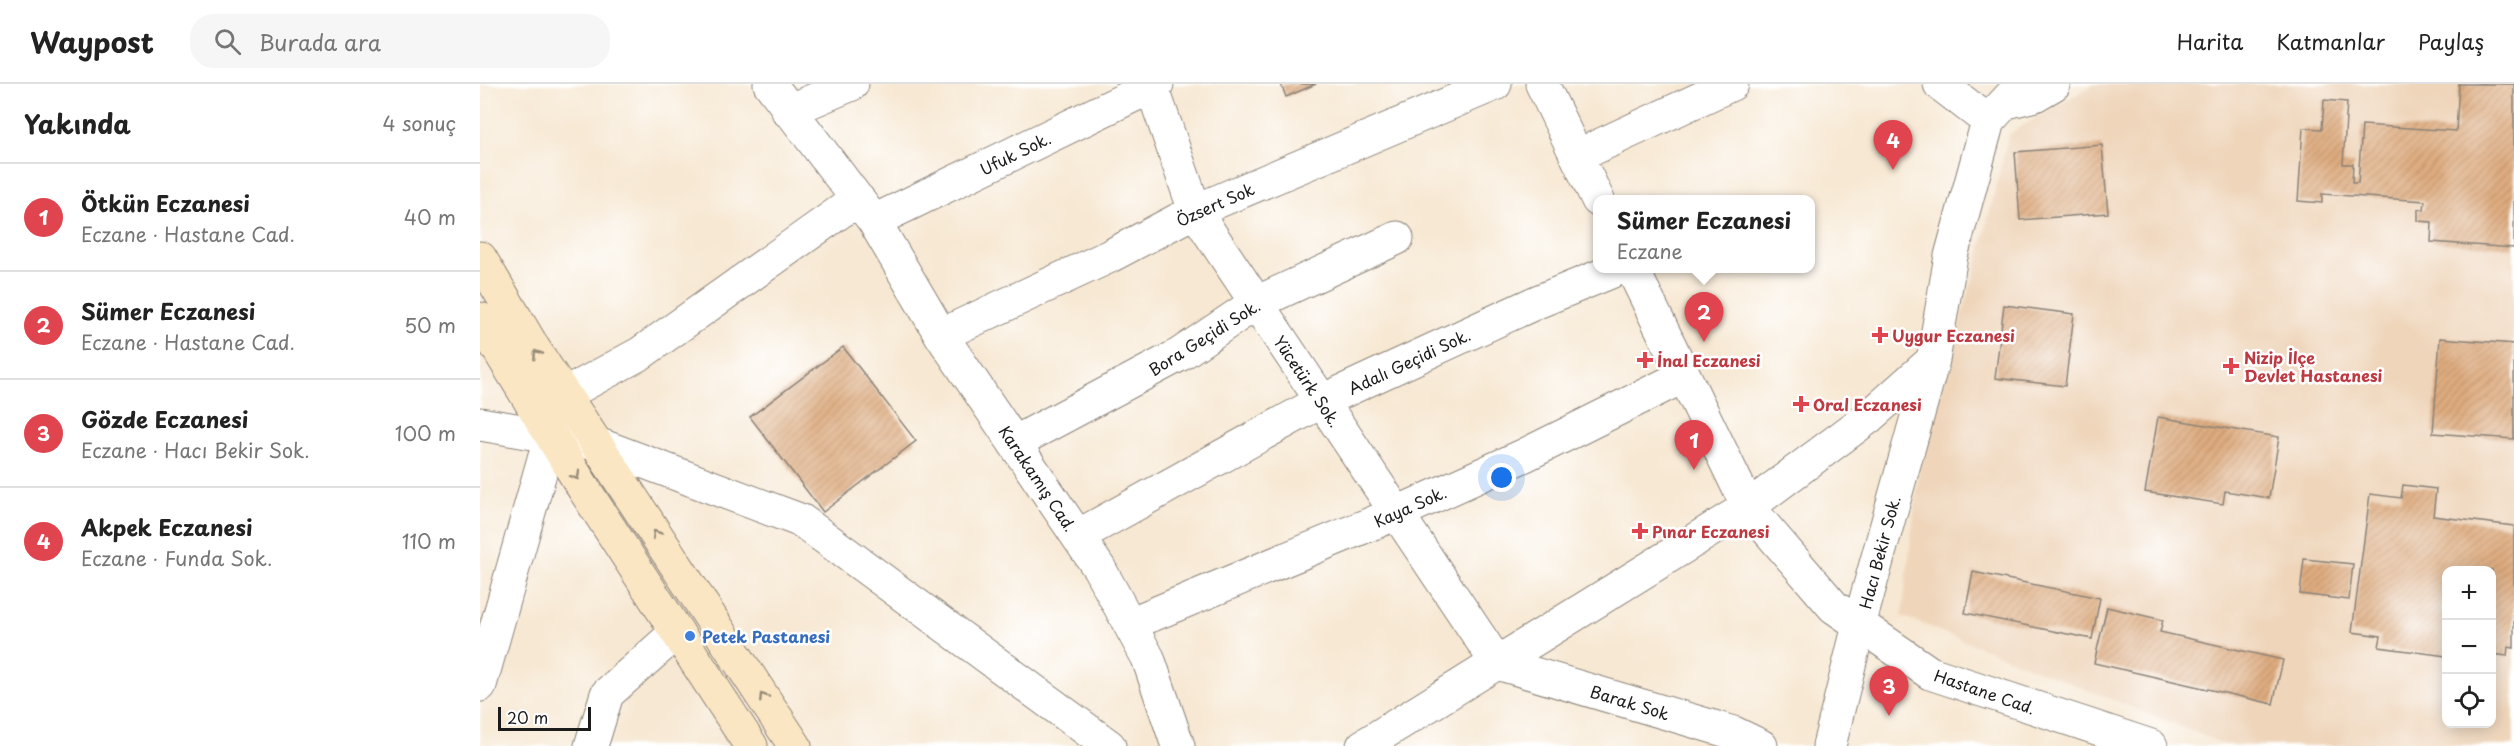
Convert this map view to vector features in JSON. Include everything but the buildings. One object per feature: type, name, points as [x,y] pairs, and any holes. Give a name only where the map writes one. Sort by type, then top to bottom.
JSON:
[{"type":"main road","points":[[480,258],[534,349],[795,746]]},
{"type":"main road","points":[[480,319],[751,746]]},
{"type":"street","name":"Karakamış Cad.","points":[[770,84],[788,111],[866,210],[941,335],[1099,568],[1148,658],[1178,746]]},
{"type":"street","points":[[788,111],[852,84]]},
{"type":"street","name":"Özsert Sok","points":[[941,335],[1110,256],[1195,211],[1495,84]]},
{"type":"street","points":[[1542,84],[1596,195]]},
{"type":"street","points":[[1577,156],[1732,84]]},
{"type":"street","points":[[1940,84],[2006,102],[2036,95],[2054,84]]},
{"type":"street","name":"Yücetürk Sok.","points":[[1153,85],[1195,211],[1497,663]]},
{"type":"street","name":"Ufuk Sok.","points":[[564,395],[641,353],[866,210],[1153,85]]},
{"type":"street","name":"Hacı Bekir Sok.","points":[[1829,746],[1859,625],[1933,360],[1951,256],[2006,102]]},
{"type":"street","name":"Bora Geçidi Sok.","points":[[1014,443],[1179,355],[1256,303],[1397,238]]},
{"type":"street","name":"Adalı Geçidi Sok.","points":[[1078,536],[1322,401],[1537,302],[1608,273]]},
{"type":"street","name":"Hastane Cad.","points":[[1634,273],[1748,507],[1834,607],[1930,673],[2075,734],[2151,746]]},
{"type":"street","points":[[1363,746],[1748,507],[1869,417],[1933,360]]},
{"type":"street","name":"Kaya Sok.","points":[[1130,624],[1397,513],[1525,454],[1684,375]]},
{"type":"street","points":[[480,424],[551,434],[597,444],[802,521],[1110,746]]},
{"type":"street","points":[[480,685],[551,434]]},
{"type":"street","points":[[591,746],[607,694],[677,632]]},
{"type":"street","name":"Barak Sok","points":[[1497,663],[1734,733],[1761,746]]},
{"type":"shaded area","name":"Nizip İlçe Devlet Hastanesi","points":[[2094,84],[2514,84],[2514,746],[2246,746],[2224,744],[1902,616],[1920,462],[1975,271],[2009,134]]},
{"type":"place","name":"Akpek Eczanesi","points":[[1893,170]]},
{"type":"place","name":"Uygur Eczanesi","points":[[1880,335]]},
{"type":"place","name":"Sümer Eczanesi","points":[[1704,342]]},
{"type":"place","name":"İnal Eczanesi","points":[[1645,360]]},
{"type":"place","name":"Nizip İlçe Devlet Hastanesi","points":[[2231,366]]},
{"type":"place","name":"Oral Eczanesi","points":[[1801,404]]},
{"type":"place","name":"Ötkün Eczanesi","points":[[1694,470]]},
{"type":"place","name":"Pınar Eczanesi","points":[[1640,531]]},
{"type":"place","name":"Petek Pastanesi","points":[[690,636]]},
{"type":"place","name":"Gözde Eczanesi","points":[[1889,716]]}]
